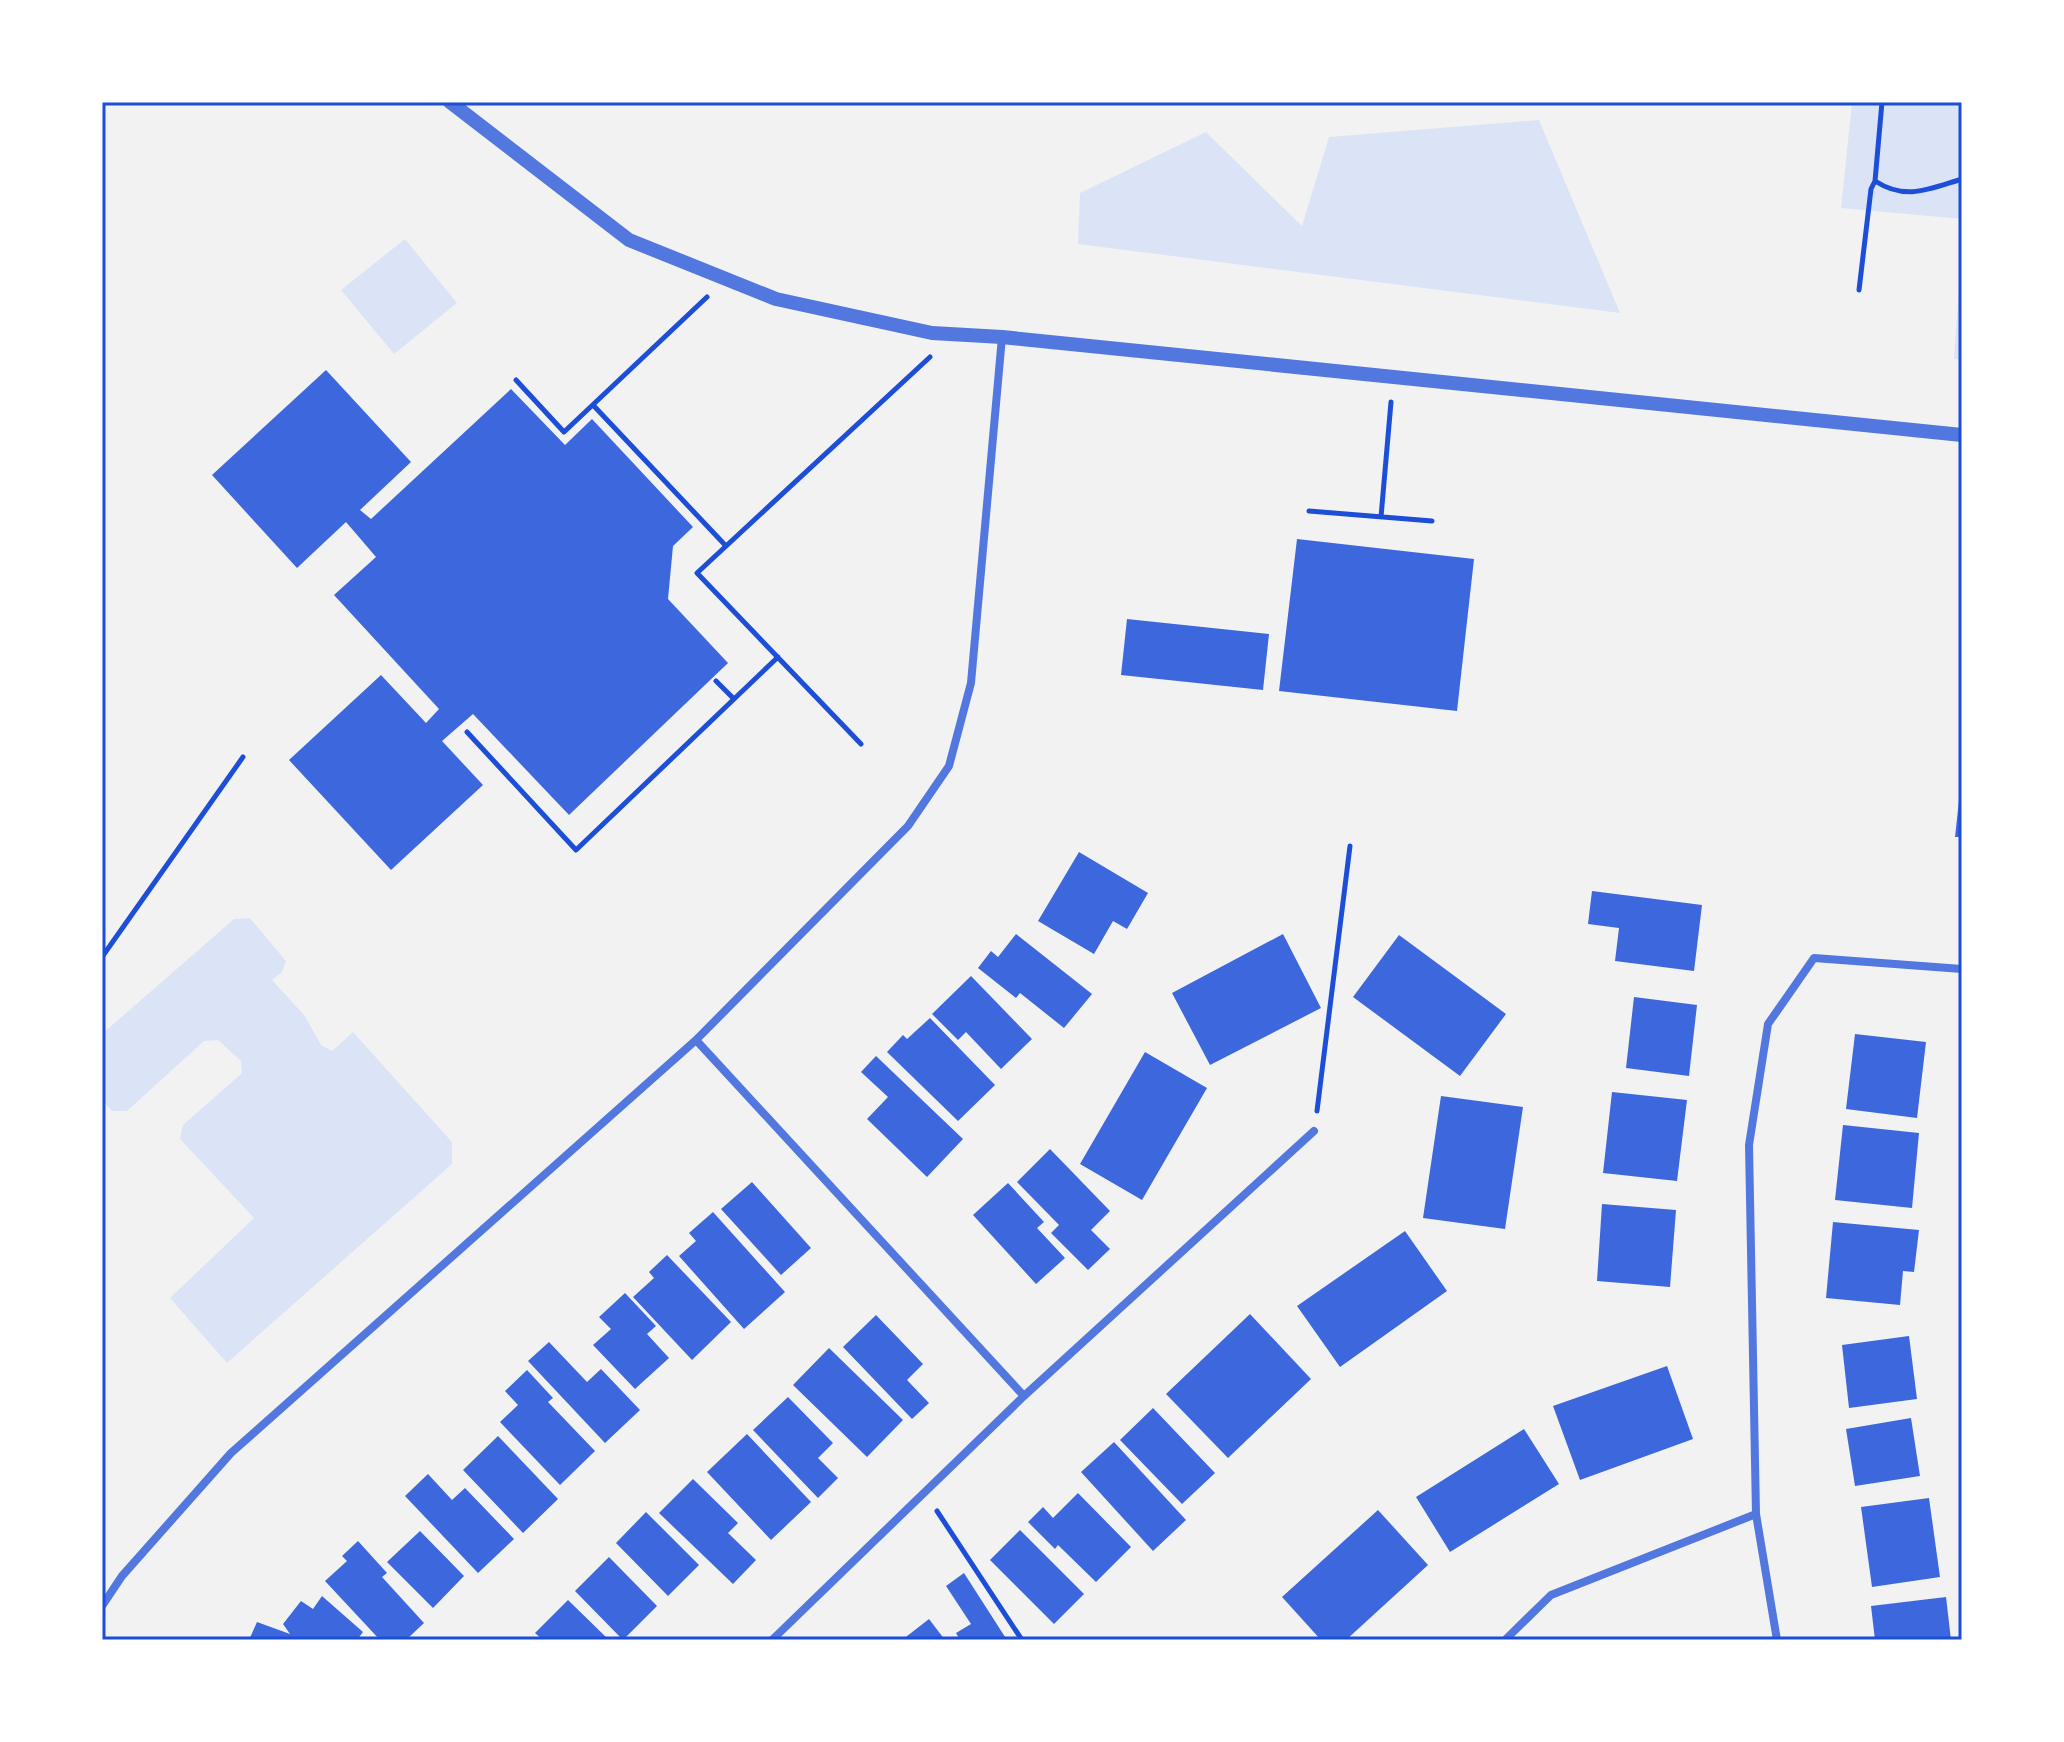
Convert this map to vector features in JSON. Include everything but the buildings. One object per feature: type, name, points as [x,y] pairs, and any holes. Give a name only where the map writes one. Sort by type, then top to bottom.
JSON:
[{"type":"street","points":[[450,102],[629,240],[776,299],[932,333],[1002,337],[1962,435]]},
{"type":"street","points":[[102,1606],[122,1576],[231,1453],[696,1040],[908,826],[949,766],[971,683],[1002,337]]},
{"type":"street","points":[[1777,1640],[1756,1514],[1749,1145],[1768,1024],[1814,958],[1962,969]]},
{"type":"street","points":[[696,1040],[1024,1396]]},
{"type":"street","points":[[772,1640],[1024,1396],[1314,1131]]},
{"type":"street","points":[[1505,1640],[1551,1595],[1756,1514]]},
{"type":"path","points":[[1859,290],[1871,189],[1875,181],[1882,102]]},
{"type":"path","points":[[1875,181],[1897,193],[1925,190],[1962,179]]},
{"type":"path","points":[[516,380],[564,432],[726,280]]},
{"type":"path","points":[[861,744],[697,573],[955,334]]},
{"type":"path","points":[[1381,517],[1394,377]]},
{"type":"path","points":[[593,405],[726,546]]},
{"type":"path","points":[[1309,511],[1432,521]]},
{"type":"path","points":[[467,732],[576,850],[778,657]]},
{"type":"path","points":[[716,681],[734,699]]},
{"type":"path","points":[[102,957],[243,757]]},
{"type":"path","points":[[1314,1131],[1350,846]]},
{"type":"path","points":[[925,1493],[1022,1640]]},
{"type":"shaded area","points":[[1852,102],[1962,102],[1962,219],[1841,208]]},
{"type":"shaded area","points":[[1539,120],[1620,313],[1078,244],[1080,193],[1206,132],[1302,226],[1329,137]]},
{"type":"shaded area","points":[[405,239],[457,303],[394,354],[341,290]]},
{"type":"shaded area","points":[[1962,244],[1962,360],[1954,359]]},
{"type":"shaded area","points":[[250,918],[286,961],[282,972],[272,980],[305,1016],[321,1045],[332,1051],[353,1032],[452,1142],[452,1164],[227,1363],[170,1298],[254,1218],[180,1139],[183,1125],[242,1073],[241,1061],[218,1040],[204,1041],[127,1111],[112,1111],[102,1100],[102,1034],[234,919]]}]
